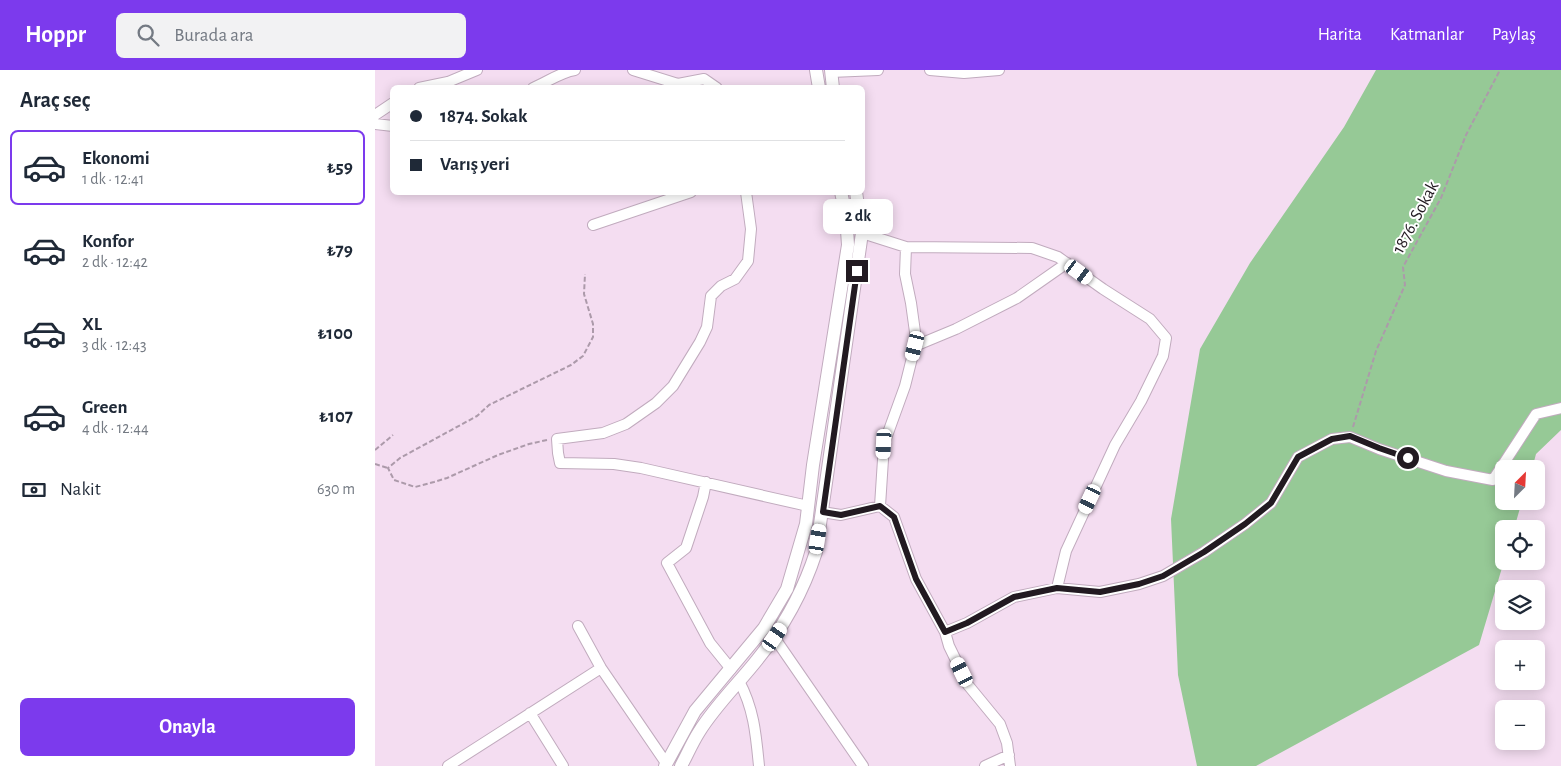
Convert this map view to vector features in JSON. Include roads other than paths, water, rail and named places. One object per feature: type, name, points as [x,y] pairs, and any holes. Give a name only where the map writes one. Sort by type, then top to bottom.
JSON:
[{"type":"street","points":[[434,85],[448,82],[477,70]]},
{"type":"street","points":[[540,85],[566,71],[575,70]]},
{"type":"street","points":[[633,70],[678,84],[704,79],[713,85]]},
{"type":"street","points":[[816,70],[818,85]]},
{"type":"street","points":[[833,85],[831,71],[879,70]]},
{"type":"street","points":[[930,70],[964,74],[999,70]]},
{"type":"street","points":[[375,115],[390,106]]},
{"type":"street","points":[[375,124],[390,126]]},
{"type":"street","points":[[593,224],[682,195]]},
{"type":"street","points":[[746,195],[751,229],[748,261],[735,279],[721,286],[711,296],[707,327],[673,386],[656,404],[626,424],[603,433],[557,439],[557,453],[561,463],[614,464],[641,468],[808,506]]},
{"type":"street","points":[[578,626],[601,668],[665,764],[695,711],[764,628],[787,589],[800,550],[806,524],[813,465],[848,245],[846,215],[842,195]]},
{"type":"street","points":[[681,766],[699,731],[775,637],[786,620],[808,578],[816,552],[862,234],[856,195]]},
{"type":"street","points":[[862,234],[906,247],[1032,248],[1058,257],[1067,263],[1150,319],[1166,338],[1163,356],[1141,401],[1115,445],[1066,551],[1057,588]]},
{"type":"street","points":[[880,506],[884,444],[905,386],[915,346],[911,303],[905,274],[906,247]]},
{"type":"street","points":[[915,346],[956,329],[1017,298],[1067,263]]},
{"type":"street","points":[[945,632],[967,623],[1014,597],[1057,588],[1100,592],[1139,584],[1163,576],[1204,552],[1245,524],[1271,503],[1298,457],[1332,439],[1350,436],[1446,471],[1493,480],[1536,414],[1561,408]]},
{"type":"street","points":[[706,482],[703,497],[685,548],[667,563],[709,643],[731,669]]},
{"type":"street","points":[[823,512],[841,515],[880,506]]},
{"type":"street","points":[[880,506],[894,517],[916,579],[945,632],[949,646],[968,685],[1000,724],[1007,743],[1010,766]]},
{"type":"street","points":[[775,637],[863,766]]},
{"type":"street","points":[[447,766],[601,668]]},
{"type":"street","points":[[739,681],[747,695],[756,728],[759,766]]},
{"type":"street","points":[[530,713],[563,766]]},
{"type":"street","points":[[985,766],[1009,754]]}]
